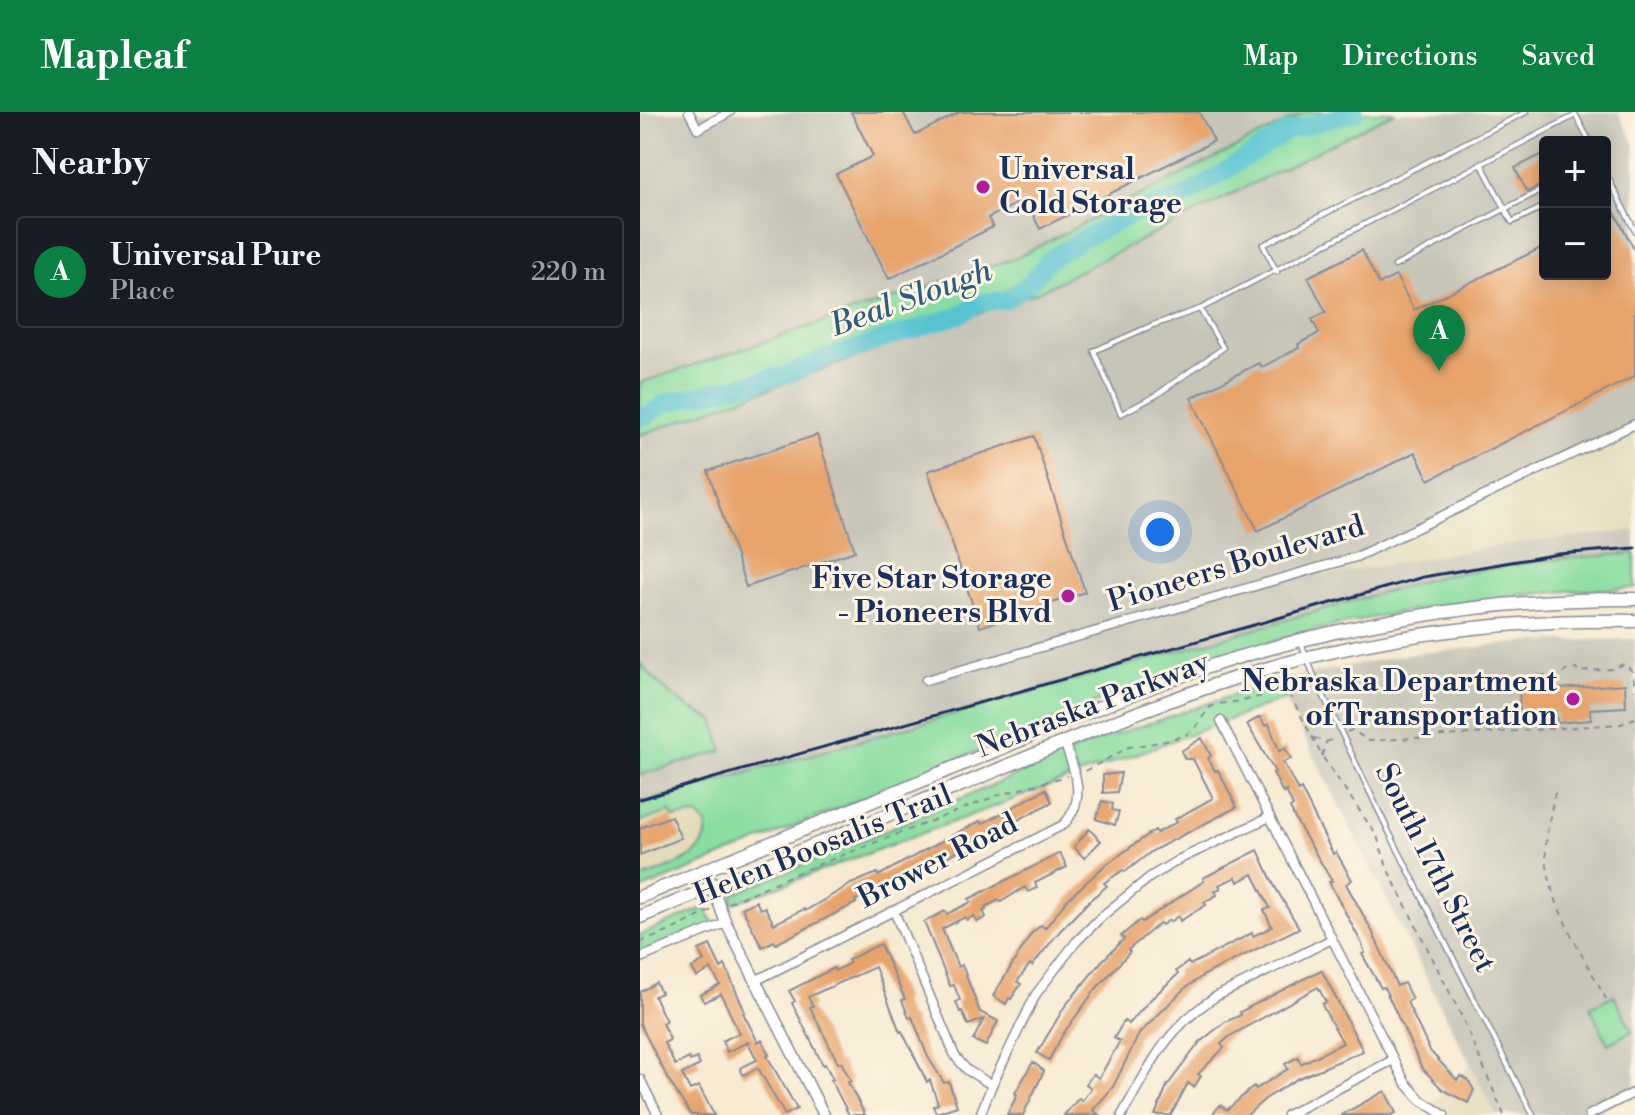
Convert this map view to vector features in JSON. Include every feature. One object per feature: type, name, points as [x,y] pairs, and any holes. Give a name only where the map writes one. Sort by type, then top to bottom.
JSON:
[{"type":"main road","name":"Nebraska Parkway","points":[[640,897],[1140,691],[1239,657],[1300,640],[1466,610],[1520,603],[1635,599]]},
{"type":"main road","name":"Nebraska Parkway","points":[[640,917],[1064,742],[1203,689],[1306,658],[1468,630],[1553,622],[1635,621]]},
{"type":"street","points":[[689,112],[698,129],[730,112]]},
{"type":"street","name":"Pioneers Boulevard","points":[[926,680],[1356,557],[1635,424]]},
{"type":"street","points":[[1221,721],[1393,1060],[1415,1094],[1444,1115]]},
{"type":"street","name":"Brower Road","points":[[755,981],[1063,825],[1076,805],[1078,790],[1064,742]]},
{"type":"street","points":[[980,1115],[1036,994],[1066,954],[1101,917],[1150,877],[1180,859],[1270,817]]},
{"type":"street","points":[[706,870],[726,923],[824,1115]]},
{"type":"street","points":[[894,911],[955,1056],[967,1070],[992,1085]]},
{"type":"street","points":[[640,958],[726,923]]},
{"type":"street","points":[[1122,1115],[1166,1040],[1197,1009],[1332,939]]},
{"type":"street","points":[[1287,1115],[1393,1060]]},
{"type":"street","points":[[640,1079],[658,1115]]},
{"type":"street","points":[[1589,1115],[1635,1092]]},
{"type":"lane","points":[[1277,272],[1263,245],[1526,112]]},
{"type":"lane","points":[[1200,309],[1223,348],[1155,396],[1121,414],[1094,351],[1153,325],[1200,309],[1277,272],[1575,114],[1587,136]]},
{"type":"lane","points":[[1482,164],[1512,222],[1541,208]]},
{"type":"lane","points":[[1611,185],[1635,231]]},
{"type":"lane","points":[[1395,266],[1539,191]]},
{"type":"lane","name":"South 17th Street","points":[[1300,640],[1342,735],[1533,1115]]},
{"type":"path","points":[[1528,677],[1564,673],[1565,670],[1612,669],[1624,664],[1633,672],[1635,690]]},
{"type":"path","name":"Helen Boosalis Trail","points":[[640,942],[799,872],[999,795],[1075,774],[1129,747],[1187,734],[1213,706],[1282,691],[1292,696],[1322,756],[1377,836],[1388,870],[1462,1017],[1504,1115]]},
{"type":"path","points":[[1313,738],[1326,742],[1352,730],[1369,741],[1621,724],[1635,718]]},
{"type":"path","points":[[1322,756],[1326,742]]},
{"type":"path","points":[[1555,792],[1547,838],[1549,880],[1606,999]]},
{"type":"shaded area","points":[[640,112],[1306,112],[1015,258],[640,383]]},
{"type":"shaded area","points":[[1395,112],[1618,112],[1635,145],[1635,424],[1315,577],[1501,545],[1635,530],[1635,560],[1504,573],[640,818],[640,775],[722,751],[714,720],[688,709],[665,692],[640,663],[640,435],[1038,292]]},
{"type":"shaded area","points":[[1635,424],[1635,530],[1501,545],[1310,578]]},
{"type":"shaded area","name":"Nebraska Department of Transportation","points":[[1635,639],[1635,1092],[1589,1115],[1496,1115],[1276,681],[1405,655],[1524,642]]},
{"type":"shaded area","points":[[701,800],[724,847],[640,881],[640,818]]},
{"type":"shaded area","points":[[1471,1064],[1496,1115],[1444,1115],[1430,1107]]},
{"type":"green space","points":[[1306,112],[1395,112],[1038,292],[640,435],[640,383],[1015,258]]},
{"type":"green space","points":[[1635,553],[1635,588],[1533,594],[1378,616],[1278,640],[1159,678],[640,890],[640,879],[685,860],[702,846],[706,836],[706,824],[697,815],[674,818],[670,812],[640,822],[640,805],[665,796],[1441,576],[1546,560]]},
{"type":"green space","points":[[640,663],[673,696],[714,720],[723,751],[640,775]]},
{"type":"green space","points":[[1276,681],[1285,699],[731,904],[733,894],[1102,739]]},
{"type":"green space","points":[[705,907],[716,928],[640,958],[640,935]]},
{"type":"green space","points":[[1614,995],[1632,1031],[1608,1044],[1590,1007]]},
{"type":"building","name":"Universal Cold Storage","points":[[851,112],[903,112],[915,135],[960,112],[1199,112],[1214,141],[1040,229],[1025,199],[988,218],[993,227],[889,279],[836,174],[873,156]]},
{"type":"building","points":[[1539,156],[1539,186],[1527,192],[1515,168]]},
{"type":"building","points":[[1614,211],[1635,251],[1635,376],[1429,480],[1415,452],[1258,531],[1191,398],[1259,363],[1262,367],[1299,348],[1298,344],[1319,333],[1312,319],[1326,312],[1308,277],[1362,250],[1379,284],[1396,276],[1414,310],[1539,249],[1539,280],[1611,280],[1611,213]]},
{"type":"building","points":[[817,435],[855,551],[746,587],[708,471]]},
{"type":"building","points":[[1034,436],[1085,592],[980,627],[928,471]]},
{"type":"building","name":"Nebraska Department of Transportation","points":[[1625,684],[1626,707],[1590,709],[1591,720],[1557,723],[1556,711],[1520,714],[1519,692]]},
{"type":"building","points":[[1260,717],[1265,726],[1269,724],[1279,751],[1285,748],[1291,759],[1283,762],[1298,791],[1301,789],[1333,854],[1336,852],[1352,880],[1346,884],[1397,986],[1404,983],[1412,999],[1407,1002],[1430,1051],[1457,1080],[1461,1076],[1468,1080],[1474,1090],[1468,1103],[1442,1089],[1422,1068],[1384,987],[1381,988],[1362,954],[1365,953],[1361,942],[1329,882],[1332,881],[1295,819],[1286,791],[1283,793],[1275,772],[1247,724]]},
{"type":"building","points":[[1202,738],[1211,756],[1208,758],[1215,771],[1218,770],[1237,807],[1152,851],[1125,872],[1123,870],[1104,883],[1107,886],[1059,932],[1032,966],[1030,964],[1017,982],[1021,984],[1011,999],[1006,1004],[993,996],[1031,934],[1041,925],[1045,928],[1068,899],[1104,866],[1155,830],[1157,833],[1177,822],[1175,819],[1213,798],[1193,759],[1185,759],[1181,751]]},
{"type":"building","points":[[1121,773],[1117,792],[1103,793],[1103,775]]},
{"type":"building","points":[[1046,789],[1052,802],[904,876],[905,879],[885,889],[855,900],[856,903],[776,944],[774,941],[762,947],[742,908],[756,901],[760,909],[765,907],[774,924],[805,911],[851,884],[877,873],[878,876]]},
{"type":"building","points":[[1102,801],[1113,804],[1112,810],[1119,812],[1115,825],[1096,819]]},
{"type":"building","points":[[671,816],[681,838],[640,855],[640,828]]},
{"type":"building","points":[[1089,829],[1101,841],[1084,858],[1074,847]]},
{"type":"building","points":[[1258,850],[1299,928],[1204,975],[1184,989],[1139,1034],[1113,1087],[1093,1110],[1099,1115],[1064,1115],[1079,1098],[1082,1101],[1091,1088],[1086,1084],[1093,1074],[1099,1078],[1120,1041],[1114,1038],[1124,1021],[1129,1024],[1178,974],[1176,971],[1188,962],[1190,965],[1252,933],[1253,936],[1272,927],[1264,910],[1270,908],[1253,874],[1238,882],[1236,877],[1219,885],[1221,888],[1215,891],[1217,895],[1204,902],[1206,905],[1180,921],[1178,916],[1170,922],[1160,923],[1128,950],[1130,952],[1095,990],[1063,1034],[1049,1060],[1037,1053],[1065,1006],[1124,939],[1121,936],[1140,920],[1142,922],[1204,881],[1203,878]]},
{"type":"building","points":[[1060,853],[1067,867],[1035,883],[1037,888],[1028,892],[1025,887],[1001,902],[999,900],[985,907],[986,917],[977,922],[974,916],[967,920],[965,917],[942,929],[958,967],[962,965],[980,1012],[998,1021],[986,1046],[973,1040],[984,1019],[968,1025],[956,1002],[960,1000],[954,985],[950,986],[924,922],[971,902],[969,899]]},
{"type":"building","points":[[880,944],[905,999],[902,1000],[909,1018],[912,1017],[928,1057],[944,1083],[949,1082],[957,1106],[936,1113],[933,1106],[938,1104],[930,1080],[927,1082],[900,1032],[875,967],[808,997],[813,1006],[810,1007],[838,1063],[841,1062],[851,1081],[848,1082],[865,1115],[849,1115],[792,1003],[795,1001],[789,991],[834,968],[835,971],[850,963],[848,960]]},
{"type":"building","points":[[710,945],[721,968],[725,965],[743,1013],[758,1042],[762,1040],[767,1056],[797,1109],[785,1115],[758,1068],[743,1075],[740,1068],[757,1060],[748,1042],[727,1052],[722,1041],[739,1033],[721,994],[704,1002],[700,995],[720,985],[711,969],[697,977],[692,968],[704,961],[699,950]]},
{"type":"building","points":[[1322,971],[1363,1051],[1297,1079],[1265,1099],[1247,1115],[1212,1115],[1220,1105],[1227,1110],[1254,1086],[1256,1089],[1288,1069],[1285,1064],[1298,1057],[1301,1064],[1343,1043],[1323,1007],[1322,1004],[1326,1002],[1318,987],[1230,1036],[1221,1044],[1224,1048],[1198,1074],[1201,1076],[1194,1087],[1188,1083],[1171,1115],[1155,1115],[1167,1086],[1200,1042],[1225,1022],[1241,1015],[1240,1012]]},
{"type":"building","points":[[656,983],[661,993],[654,996],[666,1021],[662,1023],[670,1040],[664,1043],[675,1065],[689,1058],[690,1061],[697,1058],[700,1065],[682,1074],[690,1090],[699,1086],[714,1115],[691,1115],[668,1079],[640,1024],[640,992]]},
{"type":"building","points":[[1033,1062],[1044,1071],[1023,1115],[1007,1115],[1017,1095],[1015,1093]]},
{"type":"building","points":[[1385,1091],[1396,1113],[1341,1115]]},
{"type":"waterway","name":"Beal Slough","points":[[640,417],[647,416],[665,403],[788,374],[823,359],[959,315],[979,303],[1006,300],[1031,282],[1048,261],[1080,240],[1136,213],[1189,194],[1288,131],[1355,112]]},
{"type":"railway","points":[[640,799],[1423,577],[1559,554],[1635,548]]},
{"type":"place","name":"Universal Cold Storage","points":[[983,187]]},
{"type":"place","name":"Universal Pure","points":[[1439,371]]},
{"type":"place","name":"Five Star Storage - Pioneers Blvd","points":[[1068,596]]},
{"type":"place","name":"Nebraska Department of Transportation","points":[[1573,699]]}]
